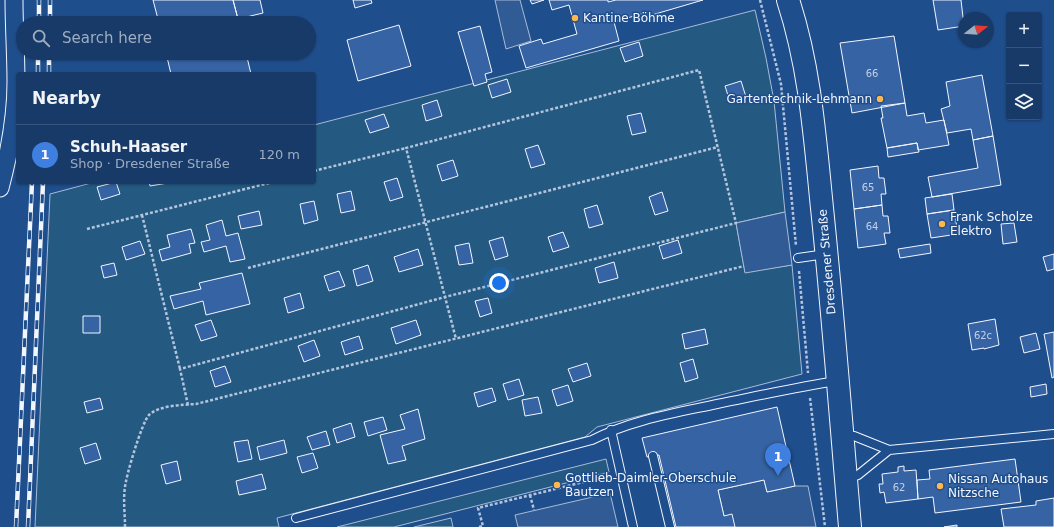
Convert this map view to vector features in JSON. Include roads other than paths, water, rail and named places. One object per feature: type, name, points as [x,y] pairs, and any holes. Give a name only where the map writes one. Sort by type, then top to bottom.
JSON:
[{"type":"main road","name":"Dresdener Straße","points":[[788,0],[802,51],[808,83],[827,254],[850,527]]},
{"type":"street","points":[[0,188],[6,168],[12,131],[16,84],[14,0]]},
{"type":"lane","points":[[798,258],[827,254]]},
{"type":"lane","points":[[296,518],[592,440],[611,430],[671,414],[838,380]]},
{"type":"lane","points":[[611,430],[633,527]]},
{"type":"lane","points":[[842,435],[854,436],[889,450],[1054,434]]},
{"type":"lane","points":[[846,479],[858,475],[889,450]]},
{"type":"lane","points":[[653,456],[670,527]]},
{"type":"railway","points":[[39,0],[39,16]]},
{"type":"railway","points":[[50,0],[50,16]]},
{"type":"railway","points":[[38,60],[38,72]]},
{"type":"railway","points":[[49,60],[49,72]]},
{"type":"railway","points":[[16,527],[32,184]]},
{"type":"railway","points":[[28,527],[43,184]]},
{"type":"place","name":"Kantine Böhme","points":[[575,18]]},
{"type":"place","name":"Gartentechnik-Lehmann","points":[[880,99]]},
{"type":"place","name":"Frank Scholze Elektro","points":[[942,224]]},
{"type":"place","name":"Schuh-Haaser","points":[[778,476]]},
{"type":"place","name":"Gottlieb-Daimler-Oberschule Bautzen","points":[[557,485]]},
{"type":"place","name":"Nissan Autohaus Nitzsche","points":[[940,486]]}]
